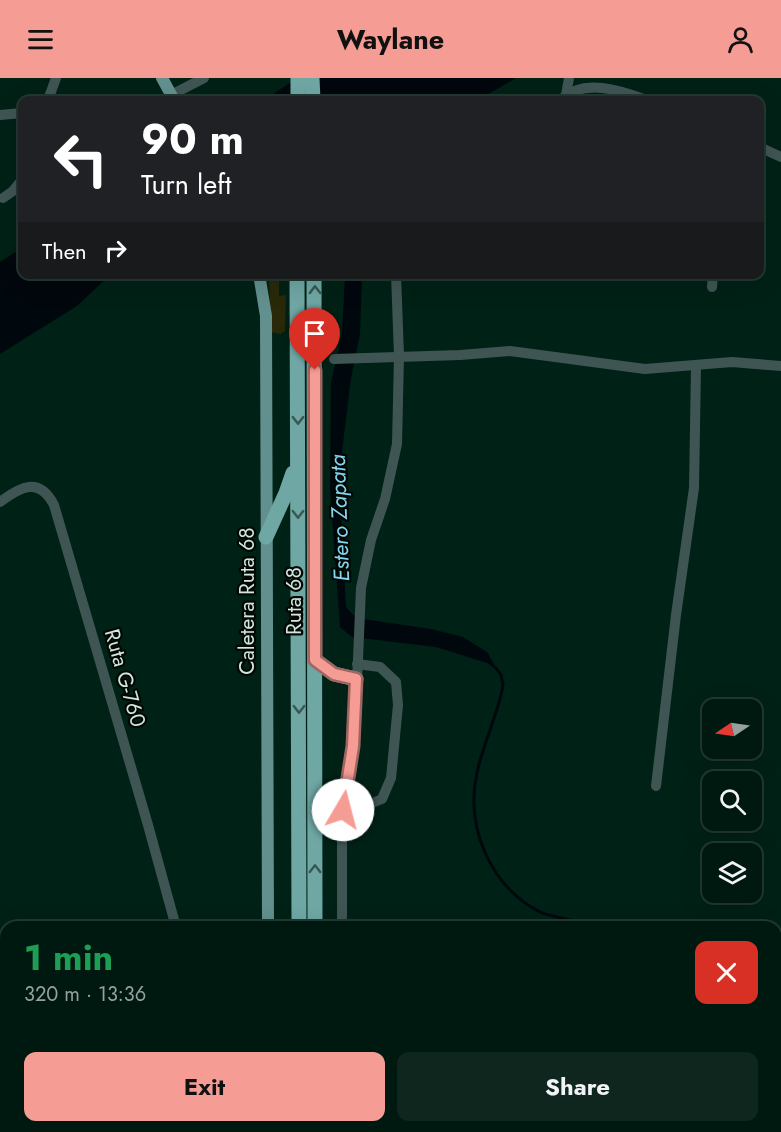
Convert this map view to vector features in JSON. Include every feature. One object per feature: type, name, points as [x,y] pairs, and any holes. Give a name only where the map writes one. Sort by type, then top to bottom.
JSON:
[{"type":"highway","points":[[298,78],[298,96]]},
{"type":"highway","points":[[312,78],[313,96]]},
{"type":"highway","name":"Ruta 68","points":[[297,279],[299,921]]},
{"type":"highway","name":"Ruta 68","points":[[314,279],[315,921]]},
{"type":"highway","points":[[266,537],[286,493],[298,455]]},
{"type":"highway","points":[[315,660],[334,674],[357,671]]},
{"type":"main road","points":[[162,78],[171,96]]},
{"type":"main road","name":"Caletera Ruta 68","points":[[262,279],[266,316],[268,921]]},
{"type":"street","points":[[49,96],[56,78]]},
{"type":"street","points":[[175,96],[204,78]]},
{"type":"street","points":[[564,96],[569,78]]},
{"type":"street","points":[[566,96],[579,88],[604,85],[628,96]]},
{"type":"street","points":[[0,115],[18,113]]},
{"type":"street","points":[[764,149],[781,157]]},
{"type":"street","points":[[3,198],[18,185]]},
{"type":"street","points":[[342,921],[341,846],[354,738],[361,588],[366,559],[385,499],[397,444],[399,356],[396,279]]},
{"type":"street","points":[[712,287],[713,279]]},
{"type":"street","points":[[334,358],[460,355],[510,351],[645,369],[732,362],[781,366]]},
{"type":"street","points":[[656,786],[694,488],[696,366]]},
{"type":"street","name":"Ruta G-760","points":[[0,502],[18,489],[31,487],[43,490],[54,505],[174,921]]},
{"type":"street","points":[[344,807],[365,806],[382,799],[392,778],[398,705],[396,682],[380,667],[357,671]]},
{"type":"shaded area","points":[[279,279],[279,296],[286,295],[285,331],[280,334],[271,332],[269,281]]},
{"type":"water","points":[[298,78],[516,78],[485,96],[269,96]]},
{"type":"water","points":[[18,251],[18,279],[106,279],[77,306],[0,354],[0,262]]},
{"type":"water","points":[[345,279],[362,279],[360,334],[351,378],[339,476],[346,607],[356,618],[431,629],[463,637],[487,652],[498,671],[487,663],[436,647],[352,637],[340,627],[330,489],[331,382],[342,334]]},
{"type":"waterway","name":"Estero Zapata","points":[[496,668],[501,675],[503,685],[477,773],[474,793],[478,834],[495,871],[522,901],[540,912],[577,921]]},
{"type":"route","points":[[315,370],[315,660],[334,674],[356,679],[353,746],[343,810]]}]
